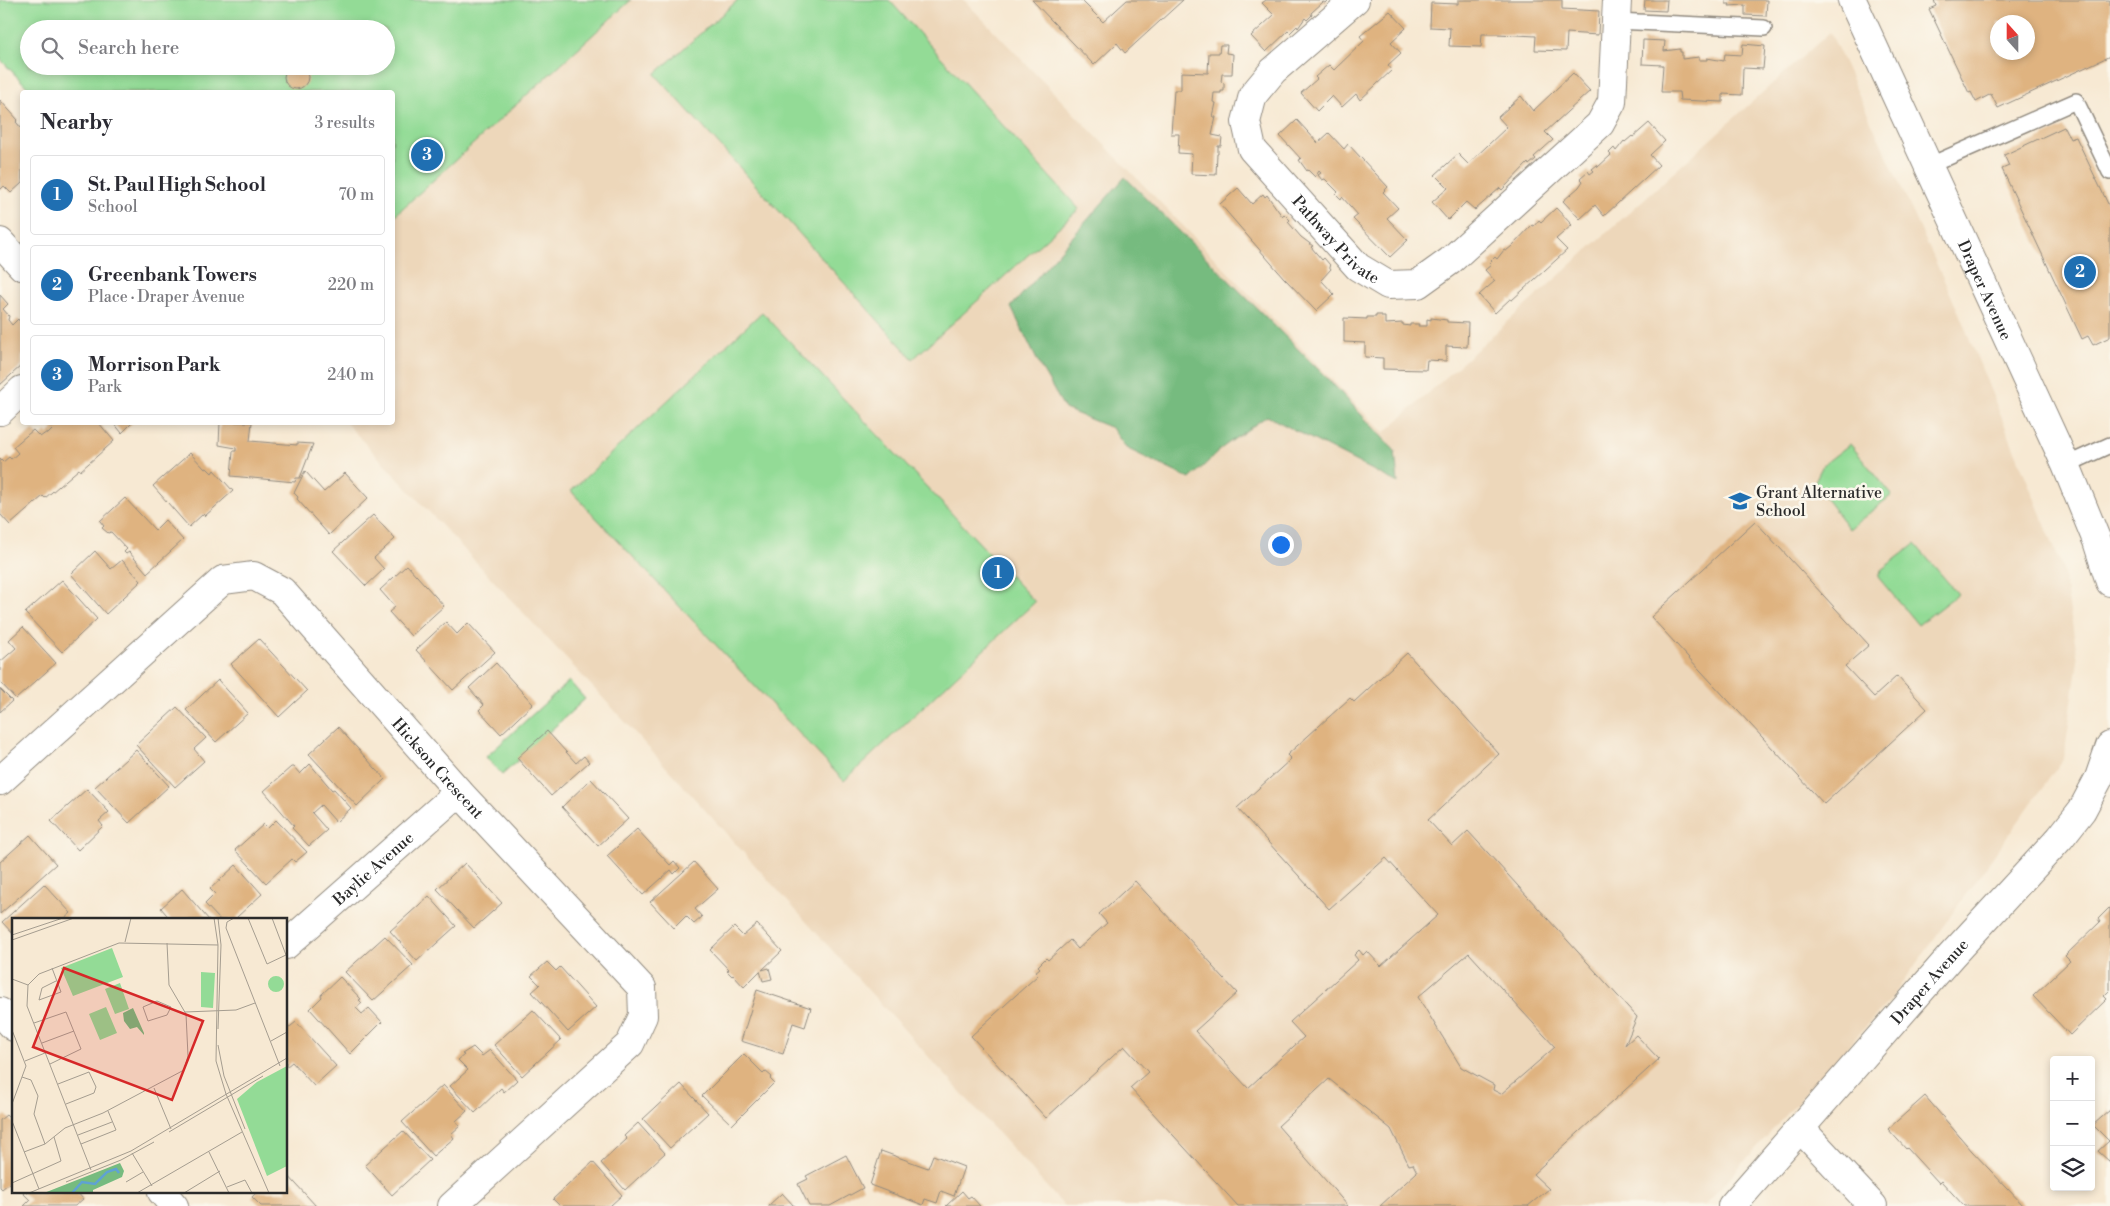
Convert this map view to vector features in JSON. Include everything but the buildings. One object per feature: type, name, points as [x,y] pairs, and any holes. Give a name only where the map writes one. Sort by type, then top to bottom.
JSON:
[{"type":"street","name":"Pathway Private","points":[[1355,0],[1273,71],[1252,95],[1246,122],[1252,149],[1358,268],[1388,285],[1418,284],[1450,261],[1600,124],[1612,102],[1616,11]]},
{"type":"street","name":"Draper Avenue","points":[[1852,0],[2066,465],[2097,541],[2110,582]]},
{"type":"street","points":[[0,242],[20,264]]},
{"type":"street","points":[[0,411],[20,392]]},
{"type":"street","name":"Hickson Crescent","points":[[0,781],[223,580],[254,576],[282,591],[459,792],[642,988],[643,1016],[630,1044],[452,1206]]},
{"type":"street","name":"Draper Avenue","points":[[1732,1206],[1951,956],[2060,838],[2082,810],[2099,778],[2110,746]]},
{"type":"street","name":"Baylie Avenue","points":[[288,943],[459,792]]},
{"type":"street","points":[[0,1012],[12,1025]]},
{"type":"street","points":[[1801,1129],[1874,1206]]},
{"type":"street","points":[[164,1194],[174,1206]]},
{"type":"lane","points":[[1616,11],[1764,28]]},
{"type":"lane","points":[[1928,166],[2076,101],[2110,172]]},
{"type":"lane","points":[[2066,465],[2110,445]]},
{"type":"shaded area","points":[[631,0],[964,0],[1384,433],[1830,32],[1959,313],[2063,569],[2078,660],[2064,758],[1890,1000],[1704,1206],[1064,1206],[617,713],[348,425],[395,425],[395,215]]},
{"type":"green space","points":[[0,0],[631,0],[395,215],[395,90],[30,90],[0,59]]},
{"type":"green space","points":[[738,0],[889,0],[1079,209],[913,359],[655,74]]},
{"type":"green space","points":[[1125,177],[1331,382],[1395,451],[1398,483],[1267,416],[1223,447],[1190,479],[1126,448],[1112,428],[1065,409],[1041,368],[1011,307]]},
{"type":"green space","points":[[762,312],[1035,602],[844,781],[571,491]]},
{"type":"green space","points":[[1850,444],[1892,495],[1849,529],[1814,483],[1823,465]]},
{"type":"green space","points":[[1915,544],[1958,594],[1918,625],[1878,577],[1881,570]]},
{"type":"green space","points":[[569,681],[585,699],[502,775],[486,757]]},
{"type":"place","name":"Morrison Park","points":[[427,155]]},
{"type":"place","name":"Greenbank Towers","points":[[2080,272]]},
{"type":"place","name":"Grant Alternative School","points":[[1740,501]]},
{"type":"place","name":"St. Paul High School","points":[[998,573]]}]
